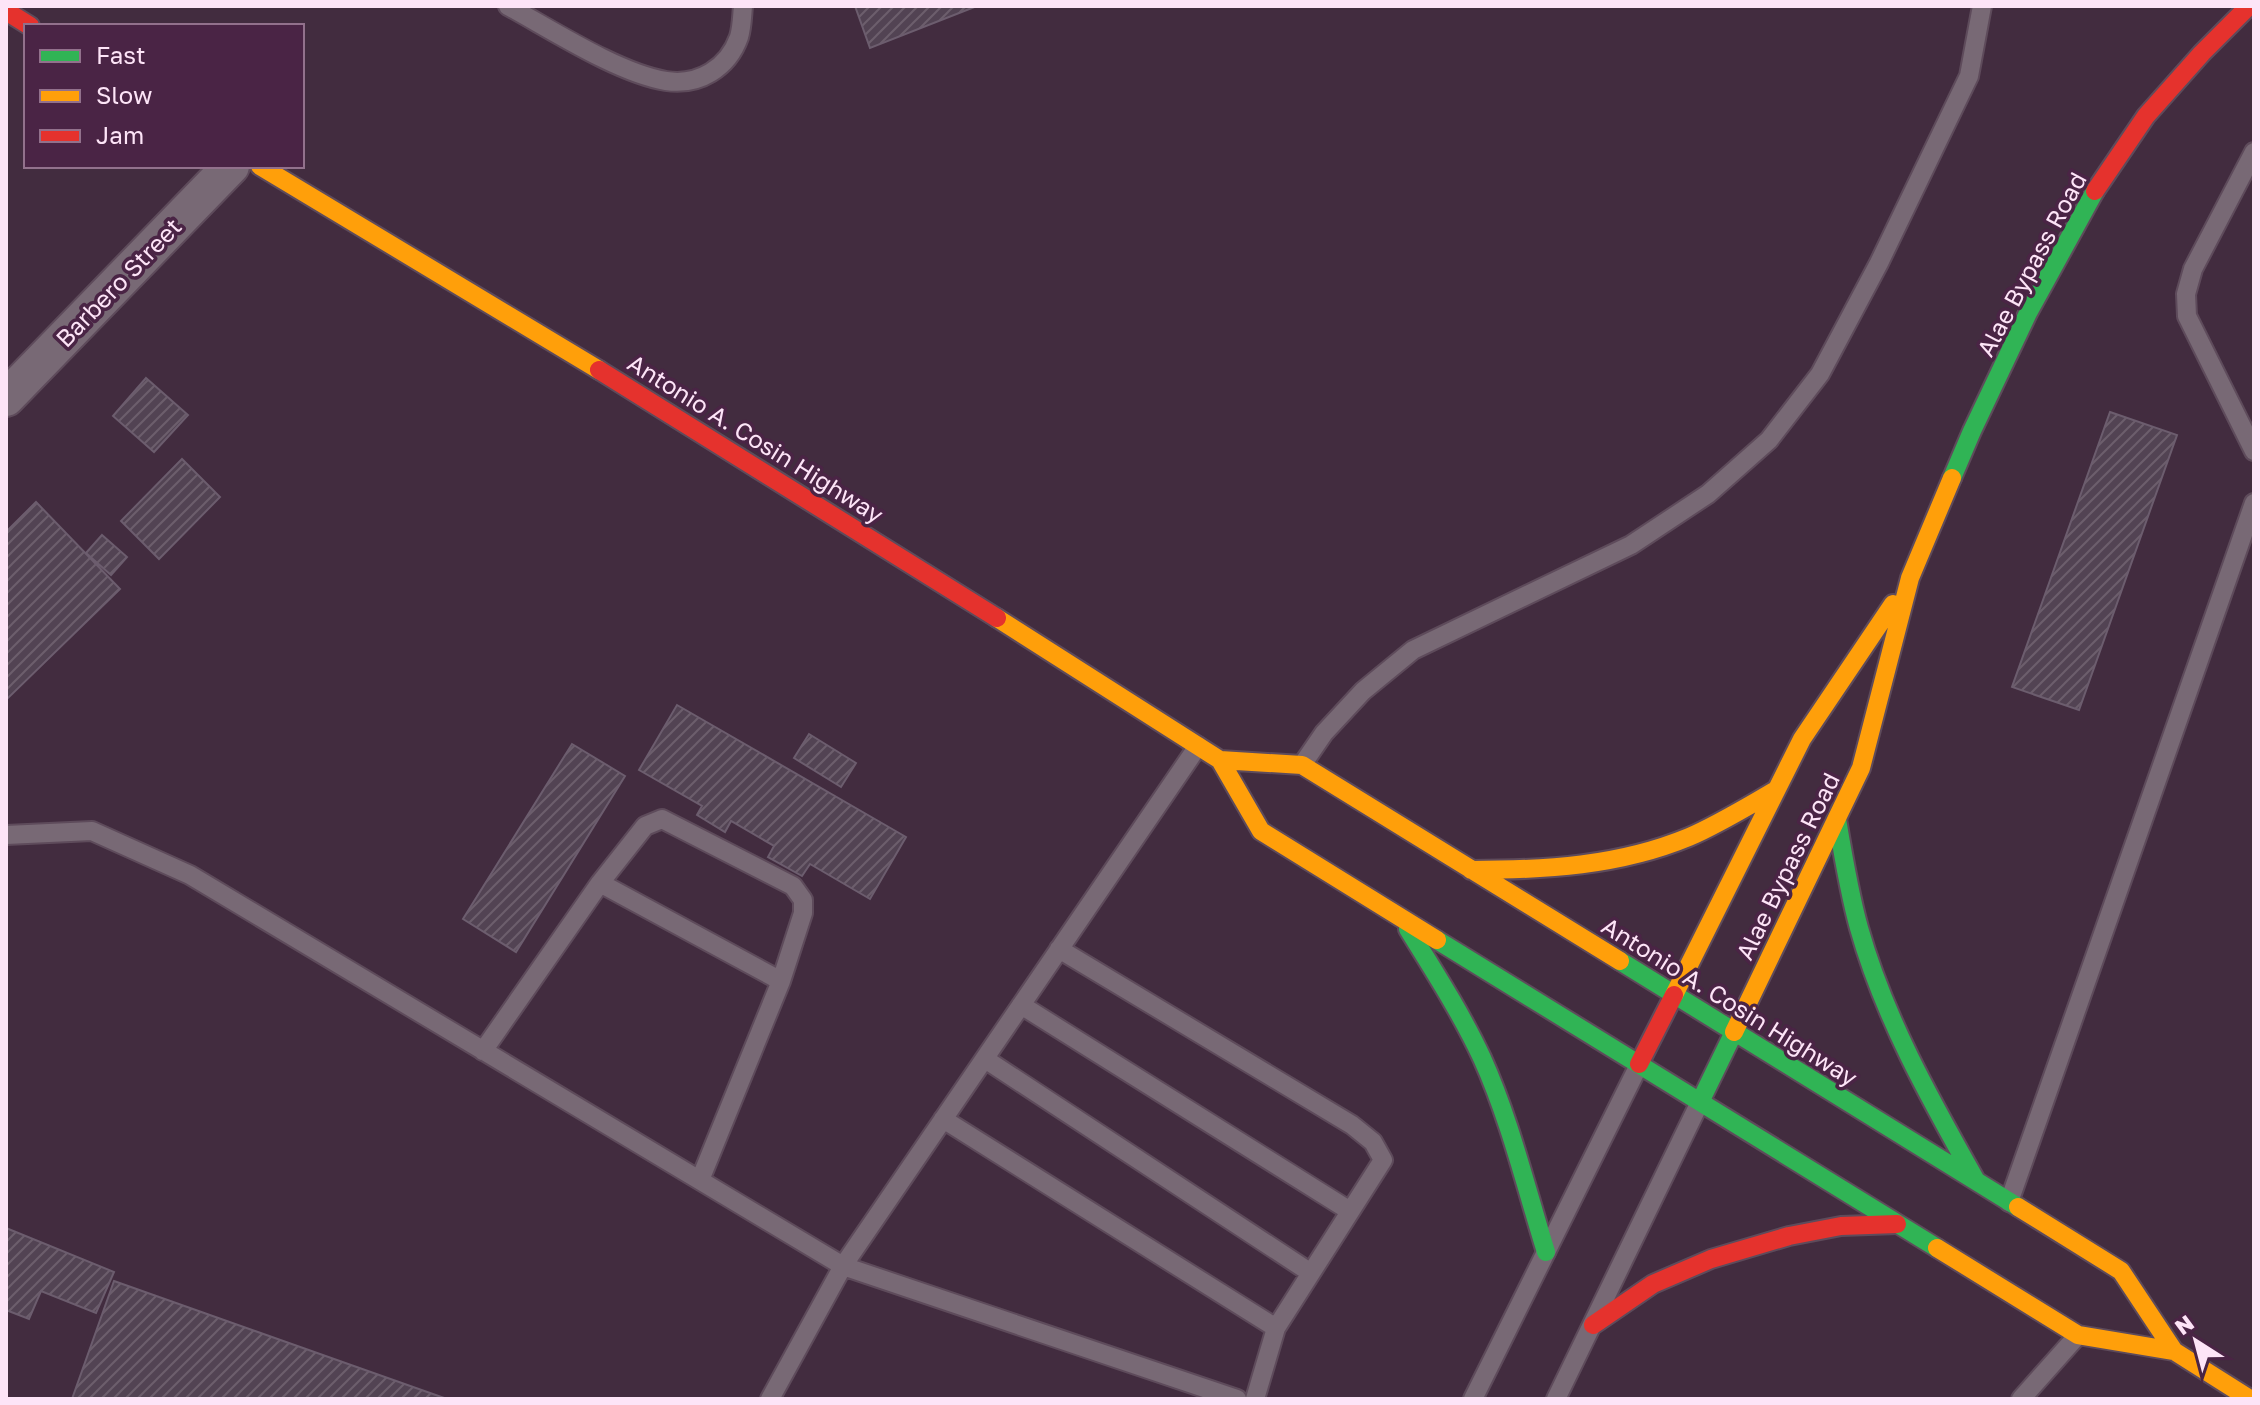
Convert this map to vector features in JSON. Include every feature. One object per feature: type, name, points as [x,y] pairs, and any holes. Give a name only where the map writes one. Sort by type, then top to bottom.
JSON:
[{"type":"main road","name":"Alae Bypass Road","points":[[1700,1102],[1861,768],[1910,578],[1972,431],[2028,313],[2087,203],[2146,116],[2249,6]]},
{"type":"main road","points":[[6,11],[27,24]]},
{"type":"main road","name":"Antonio A. Cosin Highway","points":[[263,168],[718,441],[1220,760],[1261,831],[2078,1335],[2174,1351],[2250,1399]]},
{"type":"main road","name":"Alae Bypass Road","points":[[1639,1064],[1802,739],[1910,578]]},
{"type":"main road","name":"Antonio A. Cosin Highway","points":[[1220,760],[1302,765],[2121,1271],[2174,1351]]},
{"type":"main road","points":[[1471,870],[1586,866],[1641,854],[1691,836],[1776,790]]},
{"type":"main road","points":[[1837,819],[1860,930],[1880,984],[1919,1074],[1976,1182]]},
{"type":"main road","points":[[1400,917],[1443,984],[1483,1061],[1546,1252]]},
{"type":"main road","points":[[1593,1325],[1653,1284],[1711,1259],[1789,1236],[1841,1226],[1897,1224]]},
{"type":"street","name":"Barbero Street","points":[[6,398],[229,168]]},
{"type":"lane","points":[[508,6],[620,66],[666,81],[689,81],[714,72],[731,54],[740,35],[743,6]]},
{"type":"lane","points":[[1302,765],[1324,733],[1363,691],[1413,650],[1631,545],[1708,494],[1769,440],[1820,374],[1879,263],[1969,76],[1982,6]]},
{"type":"lane","points":[[2254,152],[2193,269],[2186,294],[2187,316],[2254,451]]},
{"type":"lane","points":[[2009,1202],[2254,503]]},
{"type":"lane","points":[[770,1399],[843,1266],[1198,746]]},
{"type":"lane","points":[[483,1051],[600,883],[645,826],[662,819],[793,886],[803,900],[803,913],[781,981],[700,1180]]},
{"type":"lane","points":[[6,835],[92,831],[176,869],[843,1266],[1211,1394],[1237,1399]]},
{"type":"lane","points":[[600,883],[781,981]]},
{"type":"lane","points":[[1059,949],[1352,1125],[1373,1142],[1383,1160],[1276,1328],[1255,1399]]},
{"type":"lane","points":[[1021,1005],[1350,1211]]},
{"type":"lane","points":[[985,1059],[1311,1273]]},
{"type":"lane","points":[[1473,1399],[1639,1064]]},
{"type":"lane","points":[[1556,1399],[1700,1102]]},
{"type":"lane","points":[[943,1119],[1276,1328]]},
{"type":"lane","points":[[2021,1399],[2078,1335]]},
{"type":"building","points":[[855,6],[977,6],[870,48]]},
{"type":"building","points":[[146,378],[188,415],[154,452],[113,416]]},
{"type":"building","points":[[2110,412],[2177,435],[2079,710],[2012,687]]},
{"type":"building","points":[[182,459],[220,497],[159,559],[121,521]]},
{"type":"building","points":[[36,502],[120,589],[6,700],[6,532]]},
{"type":"building","points":[[102,535],[127,557],[111,575],[86,553]]},
{"type":"building","points":[[677,705],[906,837],[870,899],[810,864],[802,876],[768,857],[774,846],[731,821],[725,832],[697,815],[702,806],[639,770]]},
{"type":"building","points":[[809,734],[856,763],[841,787],[794,758]]},
{"type":"building","points":[[572,744],[625,776],[516,952],[463,919]]},
{"type":"building","points":[[6,1228],[114,1272],[96,1313],[41,1291],[29,1319],[6,1310]]},
{"type":"building","points":[[114,1281],[447,1399],[72,1399]]},
{"type":"traffic: fast","points":[[1952,478],[2028,313],[2095,191]]},
{"type":"traffic: fast","points":[[1837,819],[1855,914],[1881,994],[1925,1088],[1975,1179]]},
{"type":"traffic: fast","points":[[1408,929],[1482,1058],[1509,1130],[1546,1252]]},
{"type":"traffic: fast","points":[[1437,940],[1937,1248]]},
{"type":"traffic: fast","points":[[1620,961],[2018,1207]]},
{"type":"traffic: fast","points":[[1700,1102],[1734,1032]]},
{"type":"traffic: slow","points":[[263,168],[599,370]]},
{"type":"traffic: slow","points":[[1734,1032],[1861,768],[1910,578],[1952,478]]},
{"type":"traffic: slow","points":[[1674,995],[1802,739],[1893,604]]},
{"type":"traffic: slow","points":[[997,618],[1220,760],[1261,831],[1437,940]]},
{"type":"traffic: slow","points":[[1220,760],[1302,765],[1620,961]]},
{"type":"traffic: slow","points":[[1471,870],[1582,864],[1663,847],[1700,832],[1776,790]]},
{"type":"traffic: slow","points":[[2018,1207],[2121,1271],[2174,1351]]},
{"type":"traffic: slow","points":[[1937,1248],[2078,1335],[2174,1351],[2250,1399]]},
{"type":"traffic: jam","points":[[2095,191],[2146,116],[2249,6]]},
{"type":"traffic: jam","points":[[6,11],[27,24]]},
{"type":"traffic: jam","points":[[599,370],[997,618]]},
{"type":"traffic: jam","points":[[1639,1064],[1674,995]]},
{"type":"traffic: jam","points":[[1593,1325],[1653,1284],[1711,1259],[1789,1236],[1841,1226],[1897,1224]]}]
